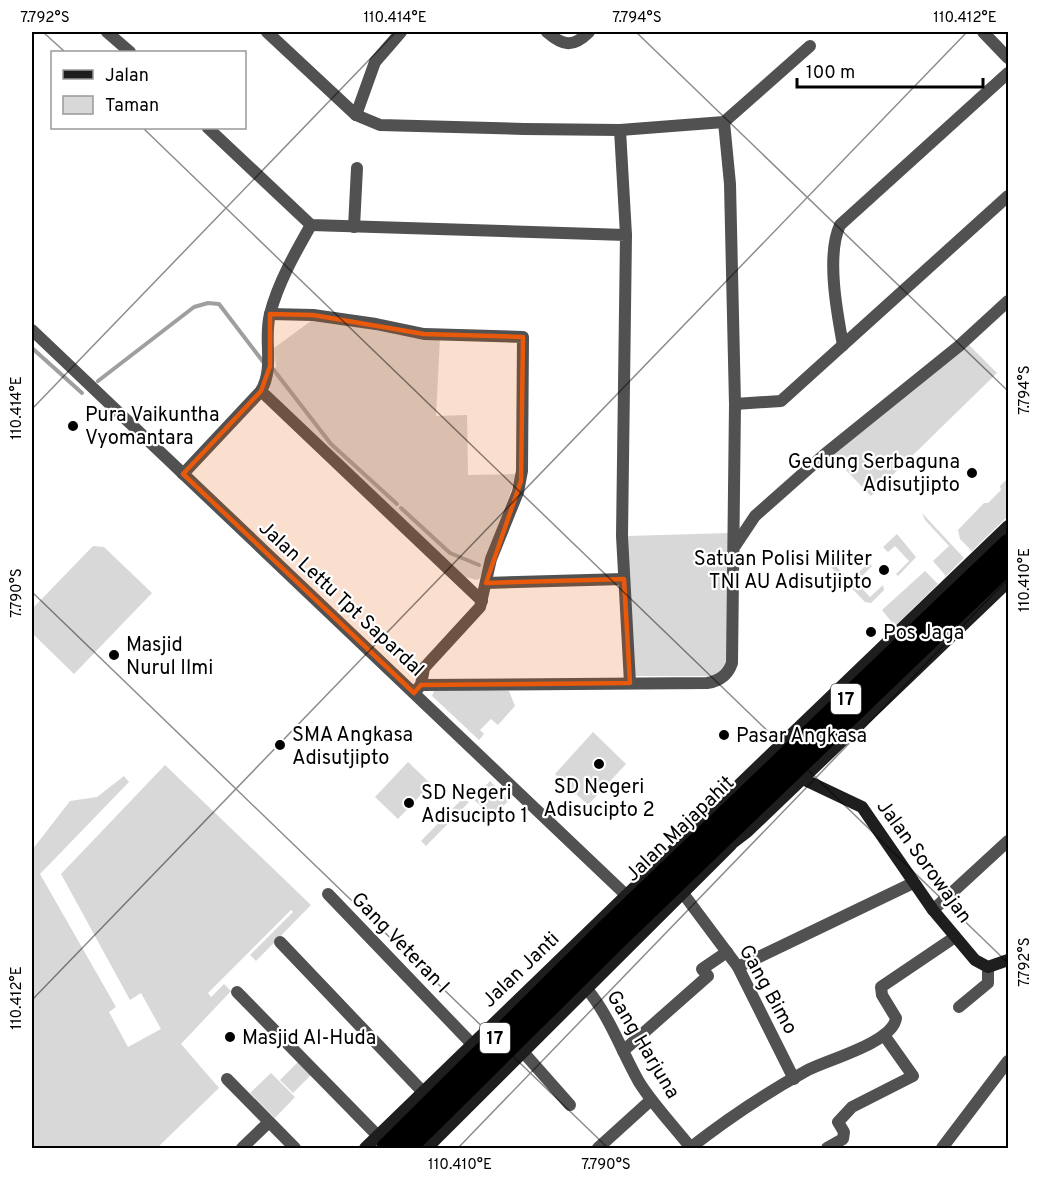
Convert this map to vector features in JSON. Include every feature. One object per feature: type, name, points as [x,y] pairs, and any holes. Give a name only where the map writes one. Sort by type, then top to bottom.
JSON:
[{"type":"highway","name":"Jalan Majapahit","points":[[689,860],[809,726],[1008,543]]},
{"type":"highway","name":"Jalan Majapahit","points":[[381,1142],[612,934],[689,860],[910,668],[1008,565]]},
{"type":"highway","name":"Jalan Majapahit","points":[[408,1149],[612,934]]},
{"type":"street","points":[[107,32],[129,51]]},
{"type":"street","points":[[267,32],[356,115],[380,125],[620,130],[724,122],[810,46]]},
{"type":"street","points":[[356,115],[375,62],[401,32]]},
{"type":"street","points":[[547,32],[565,44],[574,44],[589,32]]},
{"type":"street","points":[[983,32],[1008,58]]},
{"type":"street","points":[[843,345],[835,293],[836,234],[840,225],[1008,73]]},
{"type":"street","points":[[270,314],[313,315],[424,334],[523,337],[521,481],[491,559],[482,601],[477,612],[424,668],[418,689],[707,683],[724,677],[732,663],[735,404],[730,184],[724,122]]},
{"type":"street","points":[[209,129],[311,225],[626,235]]},
{"type":"street","points":[[620,130],[626,235],[622,536],[630,683]]},
{"type":"street","points":[[354,227],[357,168]]},
{"type":"street","points":[[735,404],[781,401],[1008,196]]},
{"type":"street","points":[[183,474],[261,392],[270,366],[268,337],[270,314],[291,261],[311,225]]},
{"type":"street","points":[[735,546],[755,516],[825,454],[959,346],[1008,301]]},
{"type":"street","name":"Jalan Lettu Tpt Sapardal","points":[[32,330],[183,474],[418,689],[626,895]]},
{"type":"street","points":[[261,392],[482,601]]},
{"type":"street","points":[[689,860],[705,819],[809,726],[1008,526]]},
{"type":"street","points":[[486,582],[624,579]]},
{"type":"street","points":[[427,1149],[682,892],[803,779],[910,668],[1008,582]]},
{"type":"street","name":"Jalan Sorowajan","points":[[803,779],[862,807],[933,910],[975,960],[988,967]]},
{"type":"street","name":"Jalan Janti","points":[[365,1149],[381,1142],[423,1092],[471,1044],[705,819]]},
{"type":"street","points":[[933,910],[1008,841]]},
{"type":"street","points":[[689,860],[731,845]]},
{"type":"street","points":[[738,967],[913,883]]},
{"type":"street","name":"Gang Bimo","points":[[682,892],[738,967],[794,1079]]},
{"type":"street","name":"Gang Veteran I","points":[[328,894],[471,1044]]},
{"type":"street","points":[[690,1148],[724,1121],[794,1079],[884,1035],[892,1027],[896,1018],[882,995],[881,987],[955,937]]},
{"type":"street","points":[[280,942],[423,1092]]},
{"type":"street","points":[[623,1051],[708,976],[702,969],[727,952]]},
{"type":"street","points":[[959,1007],[988,983],[988,967],[1008,960]]},
{"type":"street","name":"Gang Harjuna","points":[[586,989],[602,1007],[623,1051],[651,1100],[690,1148]]},
{"type":"street","points":[[237,992],[381,1142]]},
{"type":"street","points":[[827,1149],[843,1139],[844,1132],[838,1122],[849,1109],[913,1076],[884,1035]]},
{"type":"street","points":[[524,1053],[570,1105]]},
{"type":"street","points":[[942,1149],[1008,1061]]},
{"type":"street","points":[[226,1079],[295,1149]]},
{"type":"street","points":[[598,1149],[651,1100]]},
{"type":"street","points":[[242,1149],[269,1122]]},
{"type":"highlighted area","points":[[270,314],[313,315],[424,334],[523,337],[521,481],[486,583],[624,579],[630,683],[421,685],[414,693],[183,474],[261,391],[270,366]]},
{"type":"green space","points":[[311,321],[440,338],[436,416],[467,415],[468,475],[517,474],[480,578],[477,580],[462,576],[270,394],[269,385],[276,366],[274,348]]},
{"type":"green space","points":[[962,338],[997,373],[871,496],[837,461],[834,453]]},
{"type":"green space","points":[[1008,478],[1008,516],[972,551],[960,539],[958,530],[984,503],[988,503],[1001,490],[1000,486]]},
{"type":"green space","points":[[922,513],[964,558],[946,576],[933,561],[949,546],[925,520]]},
{"type":"green space","points":[[729,533],[728,660],[723,670],[713,676],[635,676],[627,536]]},
{"type":"green space","points":[[897,534],[916,557],[898,576],[896,574],[909,561],[895,546],[888,552],[883,547]]},
{"type":"green space","points":[[93,546],[104,547],[152,593],[74,674],[32,633],[32,609]]},
{"type":"green space","points":[[828,554],[827,557],[850,581],[869,562],[872,566],[856,582],[870,597],[883,585],[884,590],[871,603],[865,602],[826,562],[826,557]]},
{"type":"green space","points":[[925,571],[938,584],[895,626],[882,610]]},
{"type":"green space","points":[[439,689],[509,691],[515,706],[498,725],[491,719],[480,730],[484,734],[479,740],[432,696],[434,691]]},
{"type":"green space","points":[[593,732],[626,764],[588,805],[555,774]]},
{"type":"green space","points":[[408,762],[431,784],[398,819],[375,797]]},
{"type":"green space","points":[[165,765],[311,905],[256,961],[250,955],[293,912],[291,910],[208,993],[211,997],[224,984],[231,991],[181,1044],[219,1088],[157,1148],[32,1148],[32,850],[70,801],[97,797],[124,776],[129,782],[40,874],[116,1007],[109,1012],[128,1047],[161,1029],[141,993],[130,1000],[61,874]]},
{"type":"green space","points":[[490,781],[509,800],[493,817],[473,799]]},
{"type":"green space","points":[[462,799],[469,802],[426,846],[421,841]]},
{"type":"green space","points":[[300,1060],[313,1073],[293,1093],[280,1080]]},
{"type":"green space","points":[[271,1073],[295,1097],[275,1118],[250,1093]]},
{"type":"waterway","points":[[98,381],[194,307],[208,303],[219,304],[264,363]]},
{"type":"waterway","points":[[32,348],[82,393]]},
{"type":"waterway","points":[[273,369],[331,444],[397,504]]},
{"type":"waterway","points":[[401,508],[450,553],[479,565]]},
{"type":"place","name":"Pura Vaikuntha Vyomantara","points":[[73,426]]},
{"type":"place","name":"Gedung Serbaguna Adisutjipto","points":[[972,473]]},
{"type":"place","name":"Satuan Polisi Militer TNI AU Adisutjipto","points":[[884,570]]},
{"type":"place","name":"Pos Jaga","points":[[871,632]]},
{"type":"place","name":"Masjid Nurul Ilmi","points":[[114,655]]},
{"type":"place","name":"Pasar Angkasa","points":[[724,735]]},
{"type":"place","name":"SMA Angkasa Adisutjipto","points":[[280,745]]},
{"type":"place","name":"SD Negeri Adisucipto 2","points":[[599,764]]},
{"type":"place","name":"SD Negeri Adisucipto 1","points":[[409,803]]},
{"type":"place","name":"Masjid Al-Huda","points":[[230,1037]]}]
